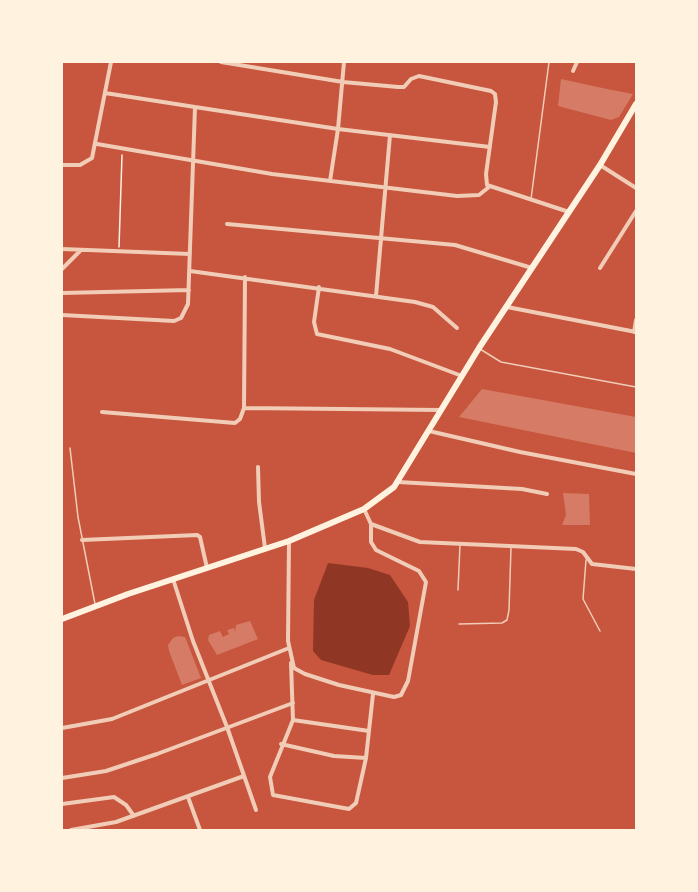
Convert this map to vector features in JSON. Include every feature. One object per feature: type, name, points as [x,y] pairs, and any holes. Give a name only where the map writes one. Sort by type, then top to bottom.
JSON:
[{"type":"highway","points":[[62,619],[289,541],[364,509],[398,482],[479,348],[600,165],[636,104]]},
{"type":"street","points":[[62,165],[87,163],[92,158],[97,144],[111,62]]},
{"type":"street","points":[[221,62],[343,82],[404,87],[411,79],[419,76],[492,91],[496,102],[486,174],[489,187]]},
{"type":"street","points":[[330,181],[338,129],[344,62]]},
{"type":"street","points":[[573,71],[577,62]]},
{"type":"street","points":[[105,93],[338,129],[490,147]]},
{"type":"street","points":[[62,315],[174,321],[186,313],[190,271],[195,107]]},
{"type":"street","points":[[375,296],[387,187],[390,135]]},
{"type":"street","points":[[97,144],[192,161],[330,181],[471,197],[479,195],[489,187]]},
{"type":"street","points":[[600,165],[636,188]]},
{"type":"street","points":[[489,187],[569,212]]},
{"type":"street","points":[[600,268],[636,211]]},
{"type":"street","points":[[227,224],[455,245],[532,268]]},
{"type":"street","points":[[62,249],[190,254]]},
{"type":"street","points":[[62,269],[80,251]]},
{"type":"street","points":[[190,271],[319,287],[433,307],[457,328]]},
{"type":"street","points":[[102,412],[235,423],[240,419],[244,408],[245,277]]},
{"type":"street","points":[[319,287],[314,322],[317,334],[390,349],[462,376]]},
{"type":"street","points":[[62,293],[189,290]]},
{"type":"street","points":[[507,307],[635,332],[636,320]]},
{"type":"street","points":[[244,408],[442,410]]},
{"type":"street","points":[[429,431],[520,452],[636,474]]},
{"type":"street","points":[[258,467],[259,502],[265,549]]},
{"type":"street","points":[[398,482],[522,489],[547,494]]},
{"type":"street","points":[[290,659],[294,668],[305,674],[373,693],[394,697],[406,690],[426,582],[419,571],[376,550],[371,542],[371,524],[364,509]]},
{"type":"street","points":[[371,524],[409,540],[511,548],[576,549],[584,552],[586,559],[599,566],[636,569]]},
{"type":"street","points":[[82,540],[197,535],[200,537],[207,568]]},
{"type":"street","points":[[289,541],[289,648],[293,720],[281,744],[270,777],[273,795],[349,809],[356,803],[366,758],[373,693]]},
{"type":"street","points":[[173,579],[193,642],[209,679],[256,810]]},
{"type":"street","points":[[62,728],[112,719],[289,648]]},
{"type":"street","points":[[62,778],[106,771],[293,703]]},
{"type":"street","points":[[293,720],[369,731]]},
{"type":"street","points":[[281,744],[334,756],[366,758]]},
{"type":"street","points":[[71,831],[93,829],[134,816],[244,776]]},
{"type":"street","points":[[62,804],[114,797],[126,805],[134,816]]},
{"type":"street","points":[[188,797],[200,831]]},
{"type":"lane","points":[[531,200],[549,62]]},
{"type":"lane","points":[[479,348],[501,362],[636,387]]},
{"type":"lane","points":[[70,448],[82,540],[96,606]]},
{"type":"lane","points":[[458,590],[460,544]]},
{"type":"lane","points":[[459,624],[502,623],[507,620],[511,548]]},
{"type":"lane","points":[[586,559],[583,599],[600,631]]},
{"type":"path","points":[[119,252],[122,148]]},
{"type":"shaded area","points":[[328,563],[368,568],[390,575],[408,602],[410,626],[389,675],[373,675],[321,660],[313,651],[314,600]]},
{"type":"building","points":[[561,79],[633,94],[619,117],[611,120],[558,106]]},
{"type":"building","points":[[482,389],[636,417],[636,453],[459,417]]},
{"type":"building","points":[[563,493],[589,494],[590,525],[562,525],[566,515]]},
{"type":"building","points":[[250,621],[258,639],[217,655],[208,640],[209,635],[220,631],[223,637],[229,634],[227,630],[234,628],[235,632],[236,625]]},
{"type":"building","points":[[185,637],[201,678],[182,685],[168,645],[173,638]]}]
